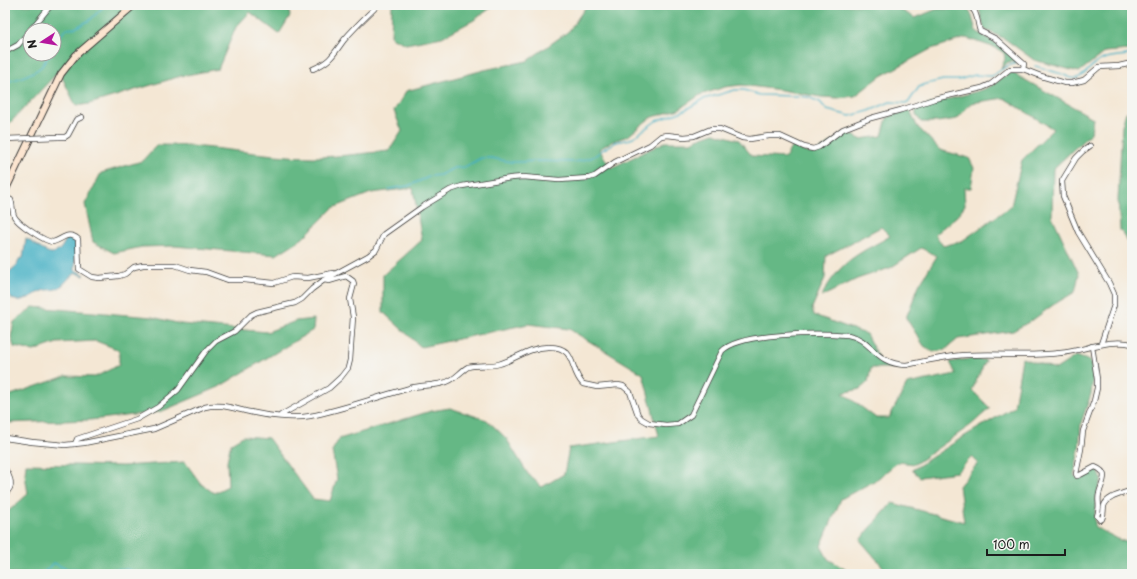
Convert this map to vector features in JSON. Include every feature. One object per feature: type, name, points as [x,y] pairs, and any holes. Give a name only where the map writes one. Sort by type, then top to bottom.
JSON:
[{"type":"street","points":[[5,52],[18,45],[51,5]]},
{"type":"street","points":[[5,191],[61,74],[76,55],[134,5]]},
{"type":"street","points":[[313,69],[332,58],[345,40],[377,6],[375,5]]},
{"type":"street","points":[[946,5],[968,5],[972,7],[977,16],[980,31],[996,39],[1024,64],[1023,69]]},
{"type":"street","points":[[75,444],[77,439],[137,419],[158,407],[178,390],[206,351],[216,341],[235,331],[251,315],[257,312],[295,303],[302,299],[324,280],[368,256],[376,250],[384,234],[422,206],[450,190],[462,186],[511,178],[523,177],[559,180],[588,178],[595,176],[615,162],[650,145],[661,136],[694,136],[712,129],[720,129],[742,138],[750,139],[780,136],[804,147],[813,149],[819,147],[843,129],[871,118],[934,99],[982,88],[991,84],[1010,69],[1023,69],[1041,76],[1072,83],[1084,80],[1100,67],[1119,66],[1132,63]]},
{"type":"street","points":[[5,139],[58,137],[68,135],[76,120],[82,117]]},
{"type":"street","points":[[1090,146],[1076,158],[1062,181],[1063,196],[1078,232],[1114,294],[1114,305],[1101,344]]},
{"type":"street","points":[[5,197],[11,200],[14,217],[49,242],[53,242],[66,235],[71,235],[78,239],[79,269],[92,277],[99,278],[119,276],[125,274],[134,267],[143,265],[175,265],[190,270],[206,272],[228,280],[244,280],[274,284],[292,277],[308,278],[337,273]]},
{"type":"street","points":[[280,416],[329,388],[348,368],[350,360],[353,317],[350,299],[354,284],[353,281],[346,276],[329,281],[324,280]]},
{"type":"street","points":[[5,438],[64,445],[75,444],[154,429],[212,405],[252,413],[280,416],[308,416],[375,399],[410,388],[443,383],[457,377],[467,368],[498,364],[535,348],[559,348],[567,352],[572,359],[577,376],[583,384],[597,387],[623,386],[630,392],[638,414],[642,419],[649,422],[666,425],[678,424],[691,414],[722,351],[727,346],[753,338],[776,335],[848,335],[859,338],[881,358],[888,362],[901,365],[964,355],[1062,353],[1101,344],[1121,342],[1132,344]]},
{"type":"street","points":[[1092,346],[1097,379],[1096,388],[1094,401],[1083,431],[1076,474],[1078,476],[1095,467],[1103,472],[1104,481],[1099,493],[1100,506],[1097,516],[1100,520],[1104,516],[1104,504],[1107,500],[1132,490]]},
{"type":"street","points":[[5,469],[11,486],[9,491],[5,493]]},
{"type":"green space","points":[[12,5],[288,5],[290,16],[279,34],[250,12],[236,27],[218,69],[181,76],[89,104],[76,106],[59,71],[7,126],[5,123],[5,14]]},
{"type":"green space","points":[[392,5],[495,5],[474,20],[442,37],[406,44],[391,37]]},
{"type":"green space","points":[[587,5],[892,5],[915,18],[937,9],[966,9],[971,13],[976,31],[998,44],[1017,61],[1008,62],[1001,69],[1005,59],[1004,53],[996,48],[966,38],[931,49],[881,76],[855,96],[838,98],[821,97],[741,85],[725,87],[700,95],[679,109],[650,118],[628,136],[613,141],[599,149],[611,168],[665,142],[692,142],[714,133],[739,140],[752,156],[785,158],[792,146],[807,153],[815,153],[847,132],[860,139],[882,136],[887,118],[910,110],[917,126],[940,150],[969,158],[974,168],[971,188],[964,188],[965,205],[957,216],[935,234],[943,246],[962,241],[1011,206],[1022,160],[1053,129],[1004,98],[971,103],[957,119],[937,122],[921,122],[916,115],[916,108],[982,90],[991,86],[1011,72],[1093,118],[1091,133],[1053,169],[1052,216],[1079,274],[1075,292],[1013,331],[958,339],[945,350],[933,352],[924,346],[906,318],[919,285],[937,256],[921,248],[890,268],[857,279],[821,297],[832,279],[846,263],[861,252],[890,236],[881,227],[826,256],[825,278],[812,308],[814,315],[866,334],[881,363],[892,367],[871,368],[868,382],[860,389],[843,393],[876,418],[889,418],[907,384],[956,374],[950,362],[969,359],[986,360],[972,390],[990,408],[971,425],[915,464],[898,462],[876,480],[841,499],[821,546],[828,559],[853,574],[5,574],[5,514],[28,494],[25,474],[26,464],[122,466],[185,462],[201,484],[214,493],[228,486],[227,461],[231,443],[243,436],[268,438],[313,499],[330,501],[337,479],[332,451],[339,439],[431,411],[450,408],[487,420],[506,438],[528,474],[542,487],[564,474],[569,448],[659,436],[643,374],[569,329],[528,324],[421,347],[383,312],[383,275],[422,240],[413,188],[371,193],[333,208],[303,238],[276,255],[175,246],[142,247],[114,253],[93,242],[85,204],[101,173],[142,161],[157,145],[196,146],[274,155],[313,157],[341,156],[389,151],[402,131],[394,111],[406,91],[484,70],[527,61],[569,31]]},
{"type":"green space","points":[[976,5],[1132,5],[1132,48],[1130,50],[1105,52],[1079,72],[1034,60],[1005,39],[984,29],[980,12]]},
{"type":"green space","points":[[1126,112],[1132,113],[1132,247],[1120,230],[1118,200],[1122,126]]},
{"type":"green space","points":[[33,307],[152,317],[181,324],[267,332],[296,321],[314,319],[313,330],[219,387],[160,412],[90,420],[5,423],[5,397],[66,376],[95,377],[119,365],[119,350],[96,341],[57,343],[34,351],[14,347],[11,337],[14,322]]},
{"type":"green space","points":[[1076,356],[1090,361],[1093,377],[1091,394],[1081,423],[1079,449],[1074,475],[1078,479],[1092,471],[1098,470],[1102,480],[1096,497],[1095,527],[1120,540],[1132,544],[1132,574],[889,574],[860,540],[892,503],[964,522],[959,486],[978,463],[972,457],[957,472],[920,477],[912,470],[963,437],[1014,407],[1022,358],[1056,369]]},
{"type":"water","points":[[67,238],[75,240],[75,270],[85,275],[76,273],[58,288],[42,291],[27,298],[14,300],[7,289],[8,273],[17,265],[19,259],[23,258],[26,239],[43,250],[52,253],[56,252],[62,247]]},
{"type":"waterway","points":[[62,34],[67,29],[75,28],[90,20],[105,5]]},
{"type":"waterway","points":[[1035,66],[1060,73],[1070,78],[1078,78],[1100,60],[1109,57],[1132,54]]},
{"type":"waterway","points":[[5,82],[34,72],[45,62]]},
{"type":"waterway","points":[[389,189],[408,186],[431,176],[440,175],[454,168],[465,167],[481,158],[491,158],[511,162],[575,162],[583,160],[593,157],[616,142],[631,139],[656,121],[683,111],[704,99],[735,90],[744,90],[759,95],[808,97],[820,102],[827,110],[850,116],[869,111],[890,102],[908,103],[919,87],[926,84],[943,80],[958,80],[975,75],[992,76],[1007,66],[1016,63]]},
{"type":"waterway","points":[[39,574],[44,572],[54,563],[68,570],[78,569],[85,573],[126,569],[143,574]]}]
